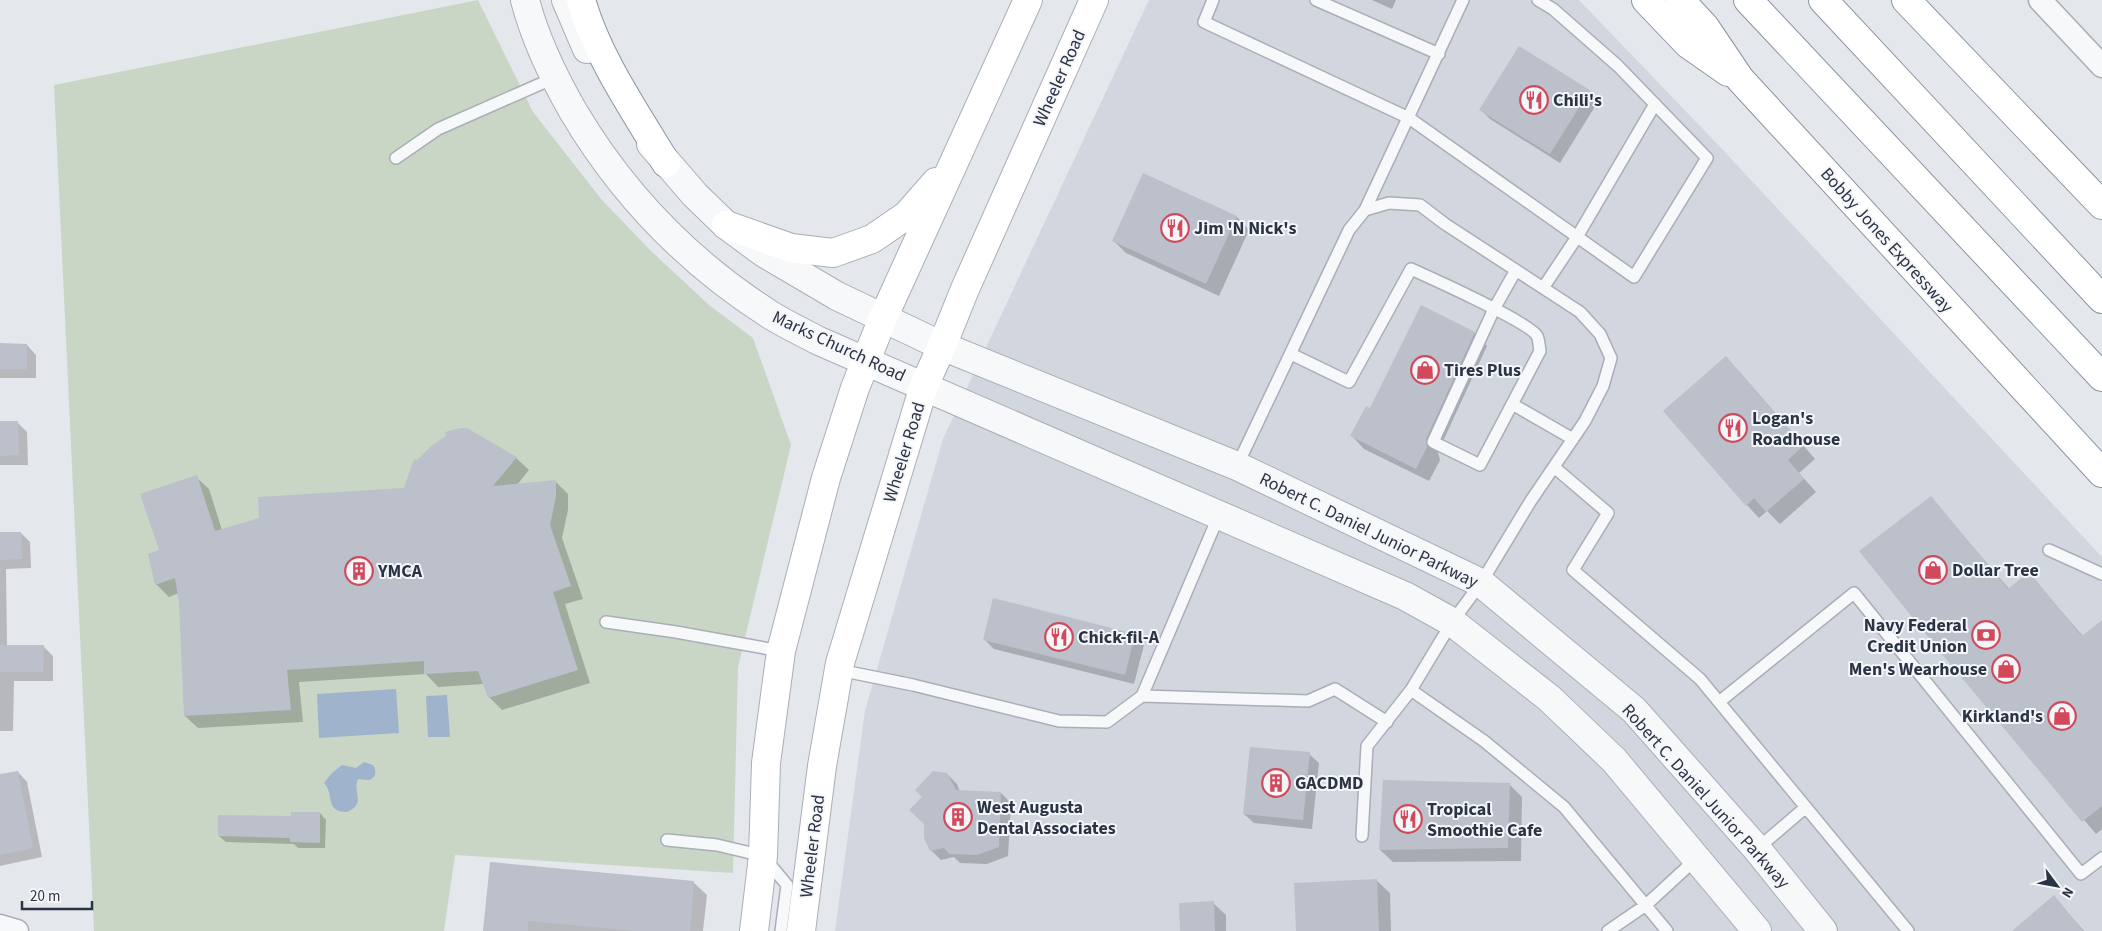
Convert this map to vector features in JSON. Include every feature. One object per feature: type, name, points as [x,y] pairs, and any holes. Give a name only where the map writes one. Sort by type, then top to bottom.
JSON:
[{"type":"main road","points":[[581,0],[598,46],[621,89],[666,163]]},
{"type":"main road","points":[[754,931],[763,856],[766,763],[781,651],[826,478],[855,388],[883,318],[1028,0]]},
{"type":"main road","name":"Wheeler Road","points":[[801,931],[822,766],[839,670],[924,386],[964,289],[1094,0]]},
{"type":"main road","points":[[1646,0],[1688,44],[1740,79]]},
{"type":"main road","name":"Bobby Jones Expressway","points":[[1680,0],[1705,27],[1740,79],[2102,473]]},
{"type":"main road","points":[[1748,0],[2102,377]]},
{"type":"main road","points":[[1823,0],[2102,299]]},
{"type":"main road","points":[[1906,0],[2102,205]]},
{"type":"main road","points":[[726,225],[791,248],[833,253],[872,239],[907,215],[955,161]]},
{"type":"street","name":"Marks Church Road","points":[[525,0],[554,78],[608,166],[635,200],[666,233],[732,289],[770,314],[819,341],[924,386]]},
{"type":"street","points":[[566,0],[591,58],[611,94],[666,163],[726,225],[764,254],[799,276],[942,346]]},
{"type":"street","points":[[2040,0],[2102,66]]},
{"type":"street","name":"Robert C. Daniel Junior Parkway","points":[[942,346],[1237,466],[1481,583],[1634,710],[1757,849],[1823,931]]},
{"type":"street","points":[[924,386],[1405,596],[1452,622],[1549,698],[1614,760],[1758,931]]},
{"type":"street","points":[[0,926],[16,931]]},
{"type":"lane","points":[[1213,0],[1204,22],[1409,118],[1634,277],[1707,158],[1618,66],[1553,9],[1538,0]]},
{"type":"lane","points":[[1316,0],[1439,54]]},
{"type":"lane","points":[[1237,466],[1341,244],[1349,230],[1365,210],[1463,0]]},
{"type":"lane","points":[[396,158],[438,129],[554,78]]},
{"type":"lane","points":[[1543,288],[1578,237],[1655,104]]},
{"type":"lane","points":[[1362,836],[1367,746],[1411,690],[1452,622],[1481,583],[1585,421],[1603,386],[1611,358],[1600,334],[1580,312],[1445,224],[1420,205],[1389,203],[1365,210]]},
{"type":"lane","points":[[1291,354],[1349,382],[1411,269],[1494,309],[1524,324],[1537,335],[1540,351],[1480,466],[1433,442],[1494,309],[1516,270]]},
{"type":"lane","points":[[1512,404],[1573,438]]},
{"type":"lane","points":[[1554,467],[1608,513],[1573,570],[1700,679],[1908,931]]},
{"type":"lane","points":[[839,670],[913,685],[1059,720],[1107,722],[1142,696],[1219,515]]},
{"type":"lane","points":[[2049,550],[2102,574]]},
{"type":"lane","points":[[1719,702],[1854,594],[2081,874],[2102,858]]},
{"type":"lane","points":[[606,622],[676,632],[781,651]]},
{"type":"lane","points":[[1142,696],[1308,700],[1335,689],[1387,722]]},
{"type":"lane","points":[[1411,690],[1484,741],[1564,807],[1666,931]]},
{"type":"lane","points":[[1757,849],[1806,807]]},
{"type":"lane","points":[[667,840],[716,845],[763,856],[787,885],[781,931]]},
{"type":"lane","points":[[1608,931],[1646,905],[1698,858]]},
{"type":"shaded area","points":[[1149,0],[1579,0],[1722,149],[2102,557],[2102,931],[835,931],[865,711],[943,439]]},
{"type":"green space","points":[[478,0],[533,112],[602,200],[651,251],[709,305],[753,338],[791,445],[738,667],[733,873],[455,855],[444,931],[94,931],[54,85]]},
{"type":"water","points":[[396,689],[399,733],[319,738],[317,694]]},
{"type":"water","points":[[447,695],[450,737],[428,737],[426,696]]},
{"type":"water","points":[[364,762],[373,765],[374,776],[369,780],[358,779],[358,801],[353,809],[347,812],[335,809],[324,783],[342,765],[356,768]]},
{"type":"building","name":"Chili's","points":[[1519,46],[1590,90],[1550,154],[1479,110]]},
{"type":"building","name":"Jim 'N Nick's","points":[[1143,173],[1237,216],[1206,284],[1112,241]]},
{"type":"building","name":"Tires Plus","points":[[1421,305],[1475,332],[1426,439],[1427,447],[1416,469],[1350,436],[1366,406],[1370,408]]},
{"type":"building","points":[[0,343],[27,344],[27,369],[0,369]]},
{"type":"building","name":"Logan's Roadhouse","points":[[1726,356],[1803,446],[1788,460],[1804,479],[1766,512],[1754,498],[1746,506],[1663,411]]},
{"type":"building","points":[[0,421],[18,421],[19,455],[0,456]]},
{"type":"building","name":"YMCA","points":[[467,428],[517,457],[493,486],[556,480],[556,497],[550,525],[571,586],[553,592],[578,670],[488,698],[478,671],[424,674],[424,661],[287,670],[291,710],[184,716],[179,603],[175,578],[155,585],[148,554],[159,550],[140,494],[197,475],[215,531],[259,518],[258,497],[404,488],[414,459],[417,460],[431,446],[446,436],[445,432]]},
{"type":"building","points":[[1931,496],[2008,589],[2029,572],[2082,636],[2102,620],[2102,806],[2082,822],[1859,551]]},
{"type":"building","points":[[0,532],[21,532],[22,559],[0,560]]},
{"type":"building","name":"Chick-fil-A","points":[[993,598],[1135,634],[1125,675],[983,640]]},
{"type":"building","points":[[0,645],[44,645],[43,672],[0,672]]},
{"type":"building","name":"GACDMD","points":[[1250,747],[1310,752],[1303,820],[1243,814]]},
{"type":"building","points":[[18,771],[33,848],[0,855],[0,774]]},
{"type":"building","name":"West Augusta Dental Associates","points":[[933,771],[947,773],[956,790],[1001,792],[999,847],[977,855],[949,854],[944,848],[930,851],[924,838],[924,824],[909,810],[922,797],[915,790]]},
{"type":"building","points":[[1383,780],[1510,783],[1508,848],[1379,850]]},
{"type":"building","points":[[291,812],[320,812],[320,843],[290,842],[290,838],[218,836],[218,815],[291,816]]},
{"type":"building","points":[[490,862],[694,881],[690,931],[634,931],[528,921],[528,931],[483,931]]},
{"type":"building","points":[[1377,879],[1379,931],[1296,931],[1294,883]]},
{"type":"building","points":[[2054,895],[2083,931],[2012,931]]},
{"type":"building","points":[[1214,901],[1215,931],[1180,931],[1179,903]]},
{"type":"place","name":"Chili's","points":[[1534,100]]},
{"type":"place","name":"Jim 'N Nick's","points":[[1175,228]]},
{"type":"place","name":"Tires Plus","points":[[1425,370]]},
{"type":"place","name":"Logan's Roadhouse","points":[[1733,428]]},
{"type":"place","name":"Dollar Tree","points":[[1933,570]]},
{"type":"place","name":"YMCA","points":[[359,571]]},
{"type":"place","name":"Navy Federal Credit Union","points":[[1986,635]]},
{"type":"place","name":"Chick-fil-A","points":[[1059,637]]},
{"type":"place","name":"Men's Wearhouse","points":[[2006,669]]},
{"type":"place","name":"Kirkland's","points":[[2062,716]]},
{"type":"place","name":"GACDMD","points":[[1276,783]]},
{"type":"place","name":"West Augusta Dental Associates","points":[[958,817]]},
{"type":"place","name":"Tropical Smoothie Cafe","points":[[1408,819]]}]
